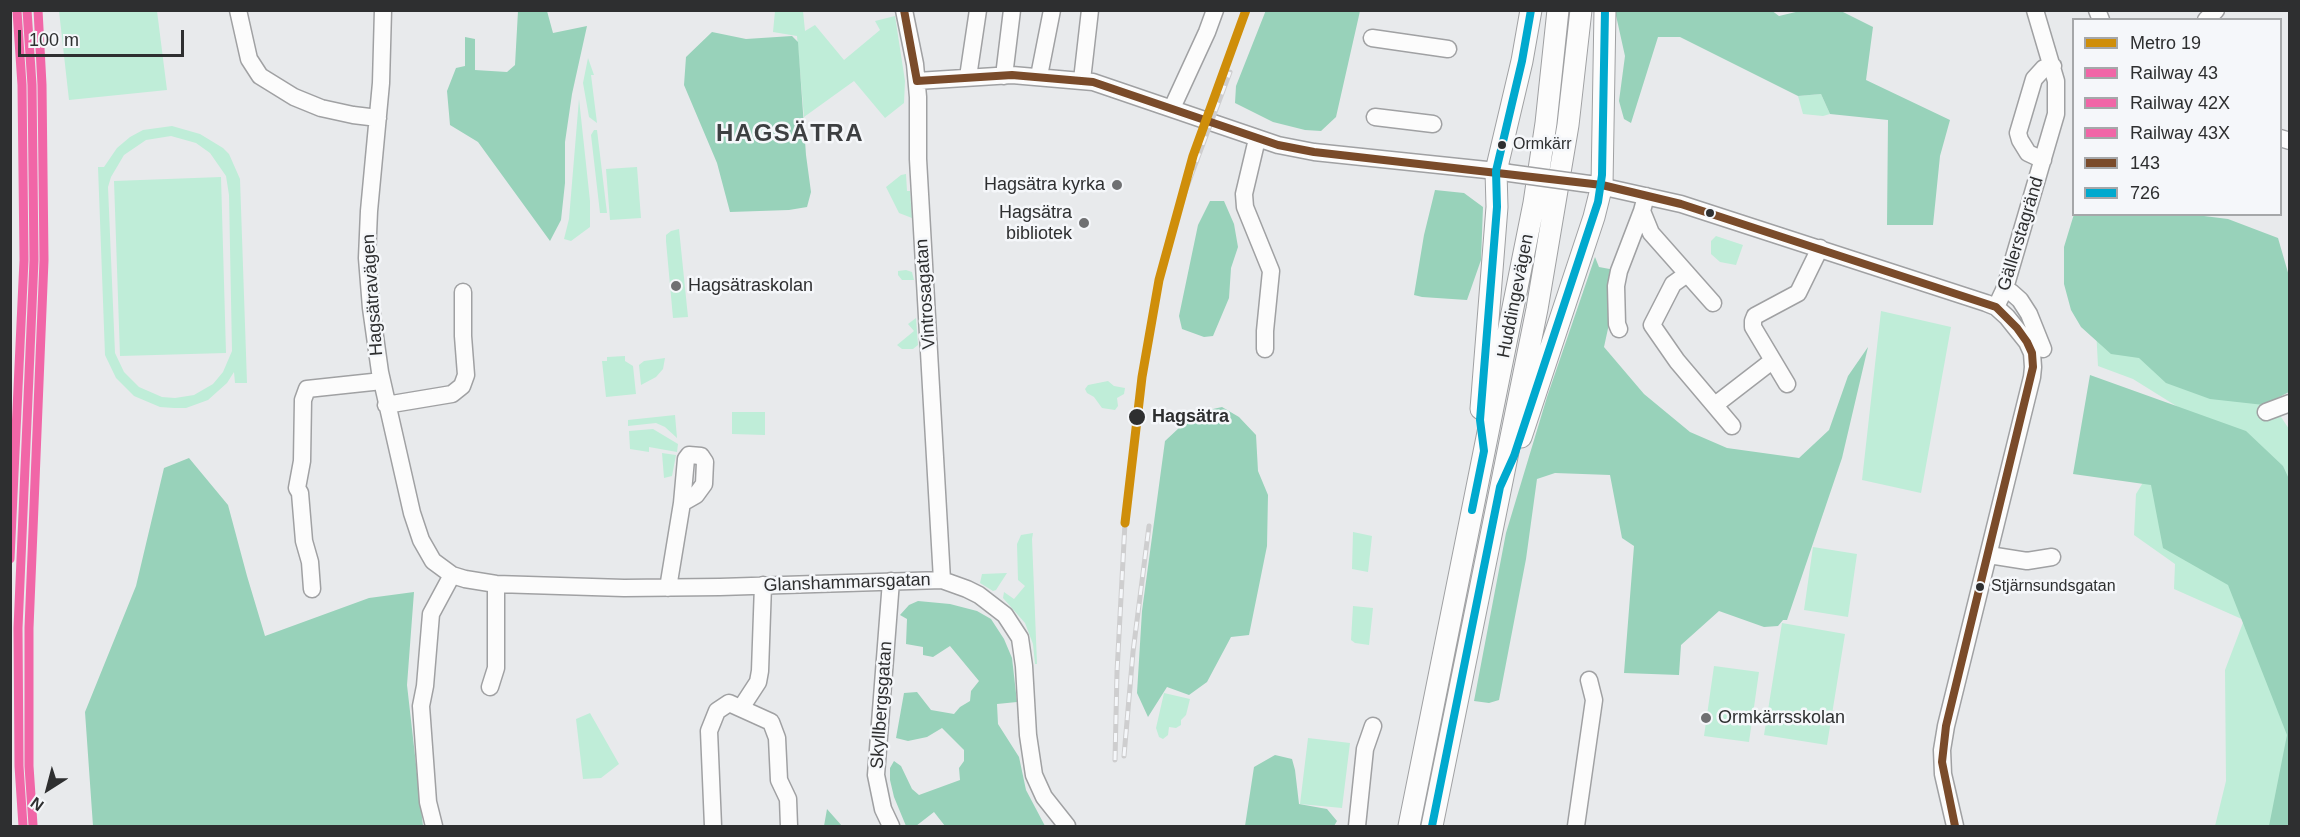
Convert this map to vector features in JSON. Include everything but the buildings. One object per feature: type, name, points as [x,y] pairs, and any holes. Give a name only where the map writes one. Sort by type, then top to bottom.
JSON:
[{"type":"main road","points":[[1484,451],[1480,420],[1497,207],[1531,10]]},
{"type":"main road","name":"Huddingevägen","points":[[1408,826],[1534,202],[1546,123],[1558,10]]},
{"type":"main road","name":"Huddingevägen","points":[[1432,826],[1537,309],[1568,125],[1581,10]]},
{"type":"main road","points":[[1500,487],[1518,445],[1594,217],[1605,10]]},
{"type":"street","points":[[238,10],[249,59],[260,75],[294,97],[321,108],[378,118]]},
{"type":"street","name":"Hagsätravägen","points":[[383,10],[378,118],[369,211],[368,258],[371,308],[386,405],[421,540],[433,561],[447,571]]},
{"type":"street","name":"Vintrosagatan","points":[[904,10],[917,81],[918,159],[942,580]]},
{"type":"street","points":[[968,77],[978,10]]},
{"type":"street","points":[[1004,76],[1012,10]]},
{"type":"street","points":[[1039,76],[1052,10]]},
{"type":"street","points":[[1082,80],[1090,10]]},
{"type":"street","points":[[1173,108],[1215,10]]},
{"type":"street","name":"Gällerstagränd","points":[[1996,307],[2005,288],[2054,124],[2058,99],[2053,66],[2035,10]]},
{"type":"street","points":[[1372,38],[1448,49]]},
{"type":"street","name":"Gällerstagränd","points":[[2043,160],[2028,153],[2018,133],[2034,79],[2044,68],[2053,66]]},
{"type":"street","points":[[917,81],[1004,76],[1082,80],[1173,108],[1257,139],[1314,152],[1502,172],[1595,185],[1644,203],[1681,204],[1996,307],[2027,342],[2032,353],[2033,367],[1946,726],[1942,750],[1943,774],[1955,826]]},
{"type":"street","points":[[1375,117],[1433,124]]},
{"type":"street","points":[[1257,139],[1244,194],[1245,207],[1271,271],[1265,349]]},
{"type":"street","points":[[1644,203],[1651,233],[1713,303]]},
{"type":"street","points":[[1619,329],[1617,296],[1619,271],[1644,203]]},
{"type":"street","points":[[1787,384],[1753,327],[1753,321],[1755,316],[1798,293],[1820,248]]},
{"type":"street","points":[[1687,274],[1674,284],[1652,325],[1677,361],[1732,426]]},
{"type":"street","points":[[386,405],[452,394],[462,386],[466,375],[463,292]]},
{"type":"street","points":[[2011,292],[2020,300],[2029,314],[2043,349]]},
{"type":"street","points":[[1715,405],[1772,361]]},
{"type":"street","points":[[312,589],[310,562],[302,524],[300,492],[297,488],[302,461],[303,400],[307,389],[382,381]]},
{"type":"street","points":[[2266,412],[2289,403]]},
{"type":"street","points":[[668,588],[682,503]]},
{"type":"street","points":[[1989,555],[2027,561],[2052,557]]},
{"type":"street","points":[[435,826],[428,802],[421,706],[431,615],[447,571]]},
{"type":"street","name":"Glanshammarsgatan","points":[[447,571],[465,579],[496,584],[668,588],[942,580],[979,595],[1005,615],[1020,638],[1028,735],[1034,776],[1044,797],[1067,826]]},
{"type":"street","name":"Skyllbergsgatan","points":[[891,581],[876,775],[883,809],[891,826]]},
{"type":"street","points":[[490,687],[496,668],[496,584]]},
{"type":"street","points":[[741,708],[758,682],[760,671],[763,585]]},
{"type":"street","points":[[1576,826],[1594,700],[1589,680]]},
{"type":"street","points":[[713,826],[709,731],[717,711],[729,703],[771,722],[777,738],[779,780],[788,799],[789,826]]},
{"type":"street","points":[[1357,826],[1365,749],[1373,726]]},
{"type":"green space","points":[[1266,10],[1360,11],[1336,117],[1321,131],[1305,130],[1273,122],[1235,103],[1236,86]]},
{"type":"green space","points":[[1771,10],[1779,16],[1800,11],[1841,11],[1873,27],[1866,80],[1950,120],[1940,156],[1933,225],[1887,225],[1888,120],[1830,114],[1821,94],[1798,96],[1680,37],[1658,37],[1631,123],[1624,119],[1619,101],[1625,56],[1615,11]]},
{"type":"green space","points":[[59,11],[157,11],[167,90],[69,100]]},
{"type":"green space","points":[[518,11],[547,11],[553,33],[587,26],[572,94],[565,142],[565,183],[561,220],[550,241],[478,142],[450,125],[447,91],[456,68],[465,66],[465,37],[475,39],[475,70],[507,72],[515,65]]},
{"type":"green space","points":[[775,11],[803,11],[805,31],[815,25],[844,60],[880,30],[875,21],[895,16],[905,81],[904,103],[885,118],[854,81],[804,117],[797,36],[773,32]]},
{"type":"green space","points":[[712,32],[746,39],[792,36],[798,42],[811,192],[807,207],[789,210],[730,212],[717,163],[684,85],[686,57]]},
{"type":"green space","points":[[588,58],[594,75],[591,75],[597,123],[589,117],[583,83]]},
{"type":"green space","points":[[1821,94],[1830,114],[1823,116],[1803,114],[1798,96]]},
{"type":"green space","points":[[579,99],[590,201],[590,227],[571,241],[564,239],[569,219]]},
{"type":"green space","points":[[172,126],[200,134],[229,154],[240,179],[247,383],[235,383],[234,372],[227,383],[208,400],[186,408],[160,407],[134,396],[116,378],[105,355],[98,167],[104,167],[117,148],[143,130]],"holes":[[[171,136],[196,143],[210,153],[226,176],[229,195],[232,351],[223,372],[213,384],[194,395],[175,398],[162,397],[139,387],[124,372],[115,353],[108,187],[124,155],[146,140]]]},
{"type":"green space","points":[[594,130],[597,130],[607,213],[600,213],[591,135]]},
{"type":"green space","points":[[637,167],[641,218],[610,220],[606,169]]},
{"type":"green space","points":[[906,174],[912,218],[899,213],[886,187],[901,175]]},
{"type":"green space","points":[[221,177],[226,353],[120,356],[114,181]]},
{"type":"green space","points":[[1435,190],[1464,193],[1483,207],[1481,260],[1467,300],[1414,295],[1424,235]]},
{"type":"green space","points":[[1210,201],[1224,201],[1234,224],[1238,247],[1231,268],[1229,298],[1213,336],[1204,337],[1182,329],[1179,316],[1198,225]]},
{"type":"green space","points":[[2073,216],[2204,216],[2228,219],[2278,238],[2289,276],[2289,392],[2264,405],[2210,399],[2166,383],[2139,358],[2111,354],[2081,327],[2071,310],[2064,284],[2064,247]]},
{"type":"green space","points":[[679,229],[688,317],[673,318],[666,235]]},
{"type":"green space","points":[[1716,236],[1743,245],[1736,265],[1720,262],[1711,254],[1711,241]]},
{"type":"green space","points":[[1595,257],[1599,267],[1615,270],[1604,347],[1644,394],[1690,432],[1727,448],[1799,458],[1829,430],[1848,376],[1868,347],[1842,458],[1787,620],[1783,620],[1778,626],[1764,627],[1719,611],[1681,645],[1679,675],[1624,673],[1634,546],[1622,538],[1610,475],[1555,473],[1537,479],[1526,559],[1499,700],[1489,703],[1474,701],[1506,533],[1547,397]]},
{"type":"green space","points":[[2182,268],[2289,429],[2289,826],[2215,826],[2226,781],[2225,670],[2244,620],[2174,589],[2175,564],[2134,535],[2136,494],[2186,412],[2133,379],[2098,366],[2096,328]]},
{"type":"green space","points":[[898,271],[912,272],[914,280],[902,280],[898,275]]},
{"type":"green space","points":[[1881,311],[1951,327],[1921,493],[1862,480]]},
{"type":"green space","points":[[916,318],[918,345],[913,349],[902,349],[897,345],[914,331],[908,324]]},
{"type":"green space","points":[[625,356],[625,361],[633,366],[636,394],[606,397],[602,361],[607,361],[607,357]]},
{"type":"green space","points":[[665,358],[663,369],[656,377],[641,385],[639,365],[644,361]]},
{"type":"green space","points":[[2090,375],[2246,431],[2283,466],[2289,479],[2289,826],[2269,826],[2287,735],[2228,585],[2163,548],[2151,485],[2073,474]]},
{"type":"green space","points":[[1108,381],[1114,386],[1125,388],[1124,394],[1117,398],[1118,406],[1115,410],[1102,408],[1085,389],[1088,385]]},
{"type":"green space","points":[[1222,407],[1239,417],[1256,435],[1258,471],[1268,495],[1267,546],[1249,635],[1231,637],[1207,682],[1189,695],[1167,687],[1148,717],[1137,693],[1142,611],[1165,441],[1195,413]]},
{"type":"green space","points":[[732,412],[765,412],[765,435],[732,434]]},
{"type":"green space","points":[[675,415],[677,438],[665,427],[656,423],[628,426],[628,420]]},
{"type":"green space","points":[[653,429],[678,444],[677,452],[649,447],[649,452],[630,449],[629,431]]},
{"type":"green space","points":[[662,453],[676,455],[672,476],[664,478]]},
{"type":"green space","points":[[189,458],[228,505],[265,636],[369,598],[414,592],[407,685],[423,826],[93,826],[85,712],[136,586],[164,468]]},
{"type":"green space","points":[[1353,532],[1372,536],[1368,572],[1352,569]]},
{"type":"green space","points":[[1033,533],[1037,664],[1035,664],[1033,644],[1025,623],[1003,598],[1004,592],[1014,599],[1025,586],[1018,580],[1017,544],[1021,535]]},
{"type":"green space","points":[[1813,547],[1857,554],[1848,617],[1804,610]]},
{"type":"green space","points":[[1007,573],[996,590],[993,591],[980,583],[982,574]]},
{"type":"green space","points":[[918,601],[950,604],[977,611],[991,619],[1004,639],[1012,658],[1017,702],[997,704],[998,724],[1019,757],[1026,790],[1045,826],[945,826],[934,812],[916,826],[906,826],[894,797],[890,780],[890,768],[894,761],[901,766],[912,789],[919,795],[960,780],[959,768],[964,761],[964,750],[942,728],[927,737],[908,741],[896,738],[904,693],[917,692],[931,710],[954,714],[970,701],[971,691],[979,681],[950,646],[933,657],[923,655],[923,647],[906,644],[907,619],[900,615],[909,605]]},
{"type":"green space","points":[[1353,606],[1373,608],[1369,645],[1355,643],[1351,640]]},
{"type":"green space","points":[[1782,623],[1845,634],[1827,745],[1764,735]]},
{"type":"green space","points":[[1714,666],[1759,672],[1749,742],[1704,736]]},
{"type":"green space","points":[[1164,693],[1190,699],[1181,725],[1176,728],[1169,727],[1168,735],[1163,739],[1159,737],[1156,728]]},
{"type":"green space","points":[[590,713],[619,764],[601,778],[583,779],[576,719]]},
{"type":"green space","points":[[1308,738],[1350,743],[1342,808],[1300,804]]},
{"type":"green space","points":[[1275,755],[1292,759],[1299,804],[1327,809],[1337,821],[1334,826],[1245,826],[1254,767]]},
{"type":"green space","points":[[827,809],[842,826],[824,826]]},
{"type":"railway","points":[[1168,247],[1186,189],[1230,72]]},
{"type":"railway","points":[[1115,760],[1125,523]]},
{"type":"railway","points":[[1124,756],[1133,652],[1149,526]]},
{"type":"metro line","name":"19","points":[[1125,523],[1142,377],[1159,280],[1193,156],[1246,10]]},
{"type":"rail line","name":"43","points":[[23,826],[19,766],[18,628],[34,260],[32,85],[27,10]]},
{"type":"rail line","name":"42X","points":[[33,825],[29,766],[29,628],[44,260],[42,85],[38,10]]},
{"type":"rail line","name":"43X","points":[[10,559],[24,260],[22,85],[17,11]]},
{"type":"transit line","name":"143","points":[[904,10],[917,81]]},
{"type":"transit line","name":"726","points":[[1472,510],[1484,451],[1480,420],[1497,207],[1496,171],[1522,61],[1531,10]]},
{"type":"transit line","name":"726","points":[[1432,826],[1500,487],[1514,456],[1598,202],[1602,175],[1605,10]]},
{"type":"transit line","name":"143","points":[[917,81],[1012,75],[1093,82],[1278,145],[1314,152],[1602,185],[1681,204],[1996,307],[2027,342],[2032,353],[2033,367],[1946,726],[1942,762],[1955,826]]},
{"type":"place","name":"Ormkärr","points":[[1502,145]]},
{"type":"place","name":"Hagsätra kyrka","points":[[1117,185]]},
{"type":"place","name":"Hagsätra bibliotek","points":[[1084,223]]},
{"type":"place","name":"Hagsätraskolan","points":[[676,286]]},
{"type":"place","name":"Hagsätra","points":[[1137,417]]},
{"type":"place","name":"Stjärnsundsgatan","points":[[1980,587]]},
{"type":"place","name":"Ormkärrsskolan","points":[[1706,718]]},
{"type":"district","name":"HAGSÄTRA","points":[[790,134]]}]
